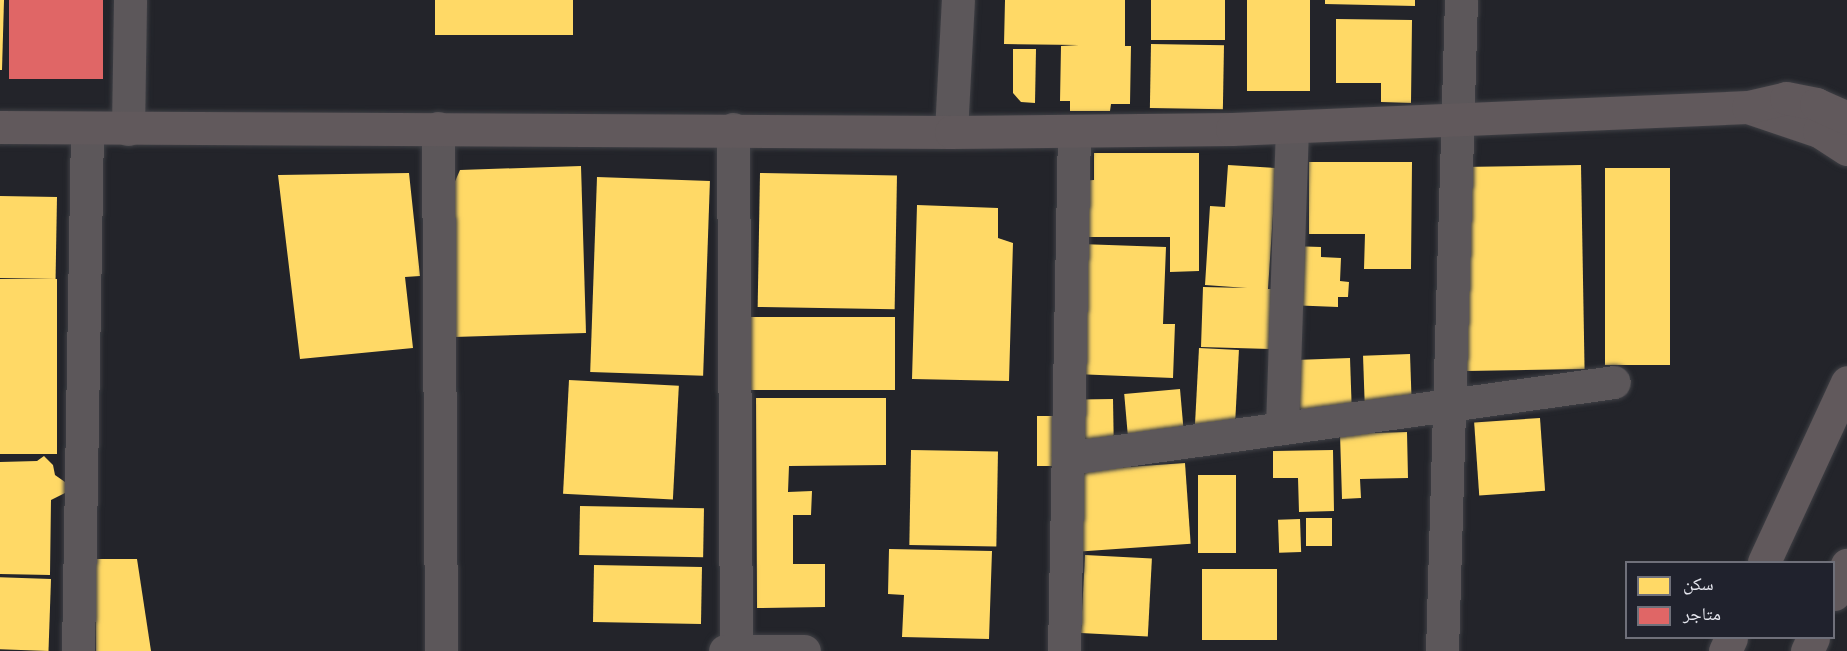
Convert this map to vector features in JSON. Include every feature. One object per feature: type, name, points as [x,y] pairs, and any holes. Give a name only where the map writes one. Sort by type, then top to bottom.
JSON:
[{"type":"street","points":[[128,129],[130,0]]},
{"type":"street","points":[[951,132],[957,0]]},
{"type":"street","points":[[1442,651],[1461,0]]},
{"type":"street","points":[[0,127],[1074,131],[1292,127],[1748,107],[1786,98],[1798,99],[1847,118]]},
{"type":"street","points":[[1748,107],[1819,131],[1847,149]]},
{"type":"street","points":[[1282,428],[1292,127]]},
{"type":"street","points":[[438,128],[441,651]]},
{"type":"street","points":[[78,651],[87,129]]},
{"type":"street","points":[[733,129],[736,651]]},
{"type":"street","points":[[1064,651],[1074,131]]},
{"type":"street","points":[[1068,458],[1614,382]]},
{"type":"street","points":[[1764,561],[1847,382]]},
{"type":"street","points":[[1835,590],[1847,565]]},
{"type":"street","points":[[725,651],[804,651]]},
{"type":"building: سكن","points":[[0,0],[4,0],[2,70],[0,70]]},
{"type":"building: سكن","points":[[435,0],[573,0],[573,35],[435,35]]},
{"type":"building: سكن","points":[[1005,0],[1125,0],[1125,46],[1131,46],[1130,104],[1111,104],[1110,111],[1070,111],[1070,101],[1060,101],[1061,46],[1079,45],[1004,44]]},
{"type":"building: سكن","points":[[1151,0],[1225,0],[1225,40],[1151,40]]},
{"type":"building: سكن","points":[[1247,0],[1310,0],[1310,91],[1247,91]]},
{"type":"building: سكن","points":[[1325,0],[1415,0],[1415,6],[1325,4]]},
{"type":"building: سكن","points":[[1336,19],[1412,20],[1411,103],[1381,102],[1381,83],[1336,83]]},
{"type":"building: سكن","points":[[1151,44],[1224,45],[1223,109],[1150,108]]},
{"type":"building: سكن","points":[[1013,49],[1036,49],[1035,103],[1021,102],[1013,93]]},
{"type":"building: سكن","points":[[1094,153],[1199,153],[1199,271],[1170,272],[1170,237],[1078,237],[1078,181],[1094,180]]},
{"type":"building: سكن","points":[[1309,162],[1412,162],[1411,269],[1364,269],[1365,234],[1309,234]]},
{"type":"building: سكن","points":[[1228,165],[1276,168],[1268,289],[1272,289],[1270,349],[1201,347],[1203,287],[1247,288],[1205,285],[1210,206],[1225,207]]},
{"type":"building: سكن","points":[[1581,165],[1585,369],[1466,371],[1462,167]]},
{"type":"building: سكن","points":[[581,166],[586,333],[454,337],[450,193],[460,170]]},
{"type":"building: سكن","points":[[1605,168],[1670,168],[1670,365],[1605,365]]},
{"type":"building: سكن","points":[[409,173],[420,276],[405,277],[413,348],[300,359],[278,175]]},
{"type":"building: سكن","points":[[760,173],[897,175],[895,309],[758,307]]},
{"type":"building: سكن","points":[[597,177],[710,181],[703,376],[590,372]]},
{"type":"building: سكن","points":[[0,196],[57,197],[56,279],[0,278]]},
{"type":"building: سكن","points":[[917,205],[998,208],[998,238],[1013,243],[1009,381],[912,379]]},
{"type":"building: سكن","points":[[1080,244],[1166,247],[1163,324],[1175,324],[1173,378],[1075,374]]},
{"type":"building: سكن","points":[[1290,246],[1321,247],[1321,257],[1341,258],[1340,281],[1349,282],[1348,297],[1338,297],[1338,307],[1288,305]]},
{"type":"building: سكن","points":[[0,279],[57,279],[57,454],[0,454]]},
{"type":"building: سكن","points":[[749,317],[895,317],[895,390],[749,390]]},
{"type":"building: سكن","points":[[1199,348],[1239,350],[1235,431],[1195,429]]},
{"type":"building: سكن","points":[[1410,354],[1412,402],[1365,404],[1363,356]]},
{"type":"building: سكن","points":[[1350,358],[1352,416],[1297,418],[1295,360]]},
{"type":"building: سكن","points":[[569,380],[679,386],[673,500],[563,494]]},
{"type":"building: سكن","points":[[1180,389],[1184,431],[1128,436],[1124,394]]},
{"type":"building: سكن","points":[[756,398],[886,398],[886,465],[789,466],[788,492],[812,491],[811,515],[793,515],[793,564],[825,564],[825,607],[757,608]]},
{"type":"building: سكن","points":[[1113,399],[1114,444],[1081,445],[1080,400]]},
{"type":"building: سكن","points":[[1037,416],[1058,416],[1058,466],[1037,466]]},
{"type":"building: سكن","points":[[1540,418],[1545,491],[1479,495],[1474,423]]},
{"type":"building: سكن","points":[[1407,432],[1408,478],[1360,479],[1361,498],[1342,499],[1340,434]]},
{"type":"building: سكن","points":[[911,450],[998,452],[996,547],[909,545]]},
{"type":"building: سكن","points":[[1333,450],[1334,511],[1299,512],[1298,478],[1273,478],[1273,451]]},
{"type":"building: سكن","points":[[44,456],[53,465],[55,475],[65,482],[65,493],[51,500],[50,575],[0,574],[0,462],[37,461]]},
{"type":"building: سكن","points":[[1185,463],[1191,544],[1077,552],[1071,471]]},
{"type":"building: سكن","points":[[1198,475],[1236,475],[1236,553],[1198,553]]},
{"type":"building: سكن","points":[[580,506],[704,508],[703,557],[579,555]]},
{"type":"building: سكن","points":[[1306,518],[1332,518],[1332,546],[1306,546]]},
{"type":"building: سكن","points":[[1300,519],[1301,552],[1279,553],[1278,520]]},
{"type":"building: سكن","points":[[889,549],[992,551],[989,639],[902,637],[904,595],[888,594]]},
{"type":"building: سكن","points":[[1085,555],[1152,559],[1148,636],[1081,633]]},
{"type":"building: سكن","points":[[95,559],[137,559],[151,651],[96,651]]},
{"type":"building: سكن","points":[[594,565],[702,567],[701,624],[593,622]]},
{"type":"building: سكن","points":[[1202,569],[1277,569],[1277,640],[1202,640]]},
{"type":"building: سكن","points":[[0,577],[51,579],[48,651],[0,649]]},
{"type":"building: متاجر","points":[[9,0],[103,0],[103,79],[9,79]]}]
